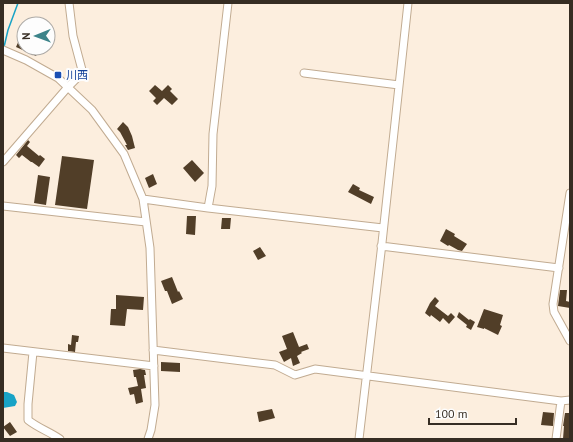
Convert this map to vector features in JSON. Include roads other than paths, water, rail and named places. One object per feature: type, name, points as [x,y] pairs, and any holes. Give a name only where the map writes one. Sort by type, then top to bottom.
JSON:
[{"type":"street","points":[[3,162],[77,78],[82,70],[73,36],[69,3]]},
{"type":"street","points":[[208,208],[212,186],[213,134],[228,3]]},
{"type":"street","points":[[359,439],[384,228],[408,3]]},
{"type":"street","points":[[5,50],[58,78],[92,110],[124,154],[143,199],[150,248],[155,405],[148,439]]},
{"type":"street","points":[[304,73],[399,85]]},
{"type":"street","points":[[570,193],[553,304],[554,312],[570,341]]},
{"type":"street","points":[[143,199],[384,228]]},
{"type":"street","points":[[3,206],[146,222]]},
{"type":"street","points":[[381,246],[559,268]]},
{"type":"street","points":[[3,348],[154,366]]},
{"type":"street","points":[[153,350],[275,365],[294,375],[315,369],[561,401],[570,400]]},
{"type":"street","points":[[33,352],[28,420],[34,425],[60,439]]},
{"type":"street","points":[[556,439],[561,401]]},
{"type":"water","points":[[3,392],[14,395],[17,402],[15,406],[3,408]]},
{"type":"waterway","points":[[4,47],[8,30],[18,3]]},
{"type":"place","name":"川西","points":[[58,75]]}]
